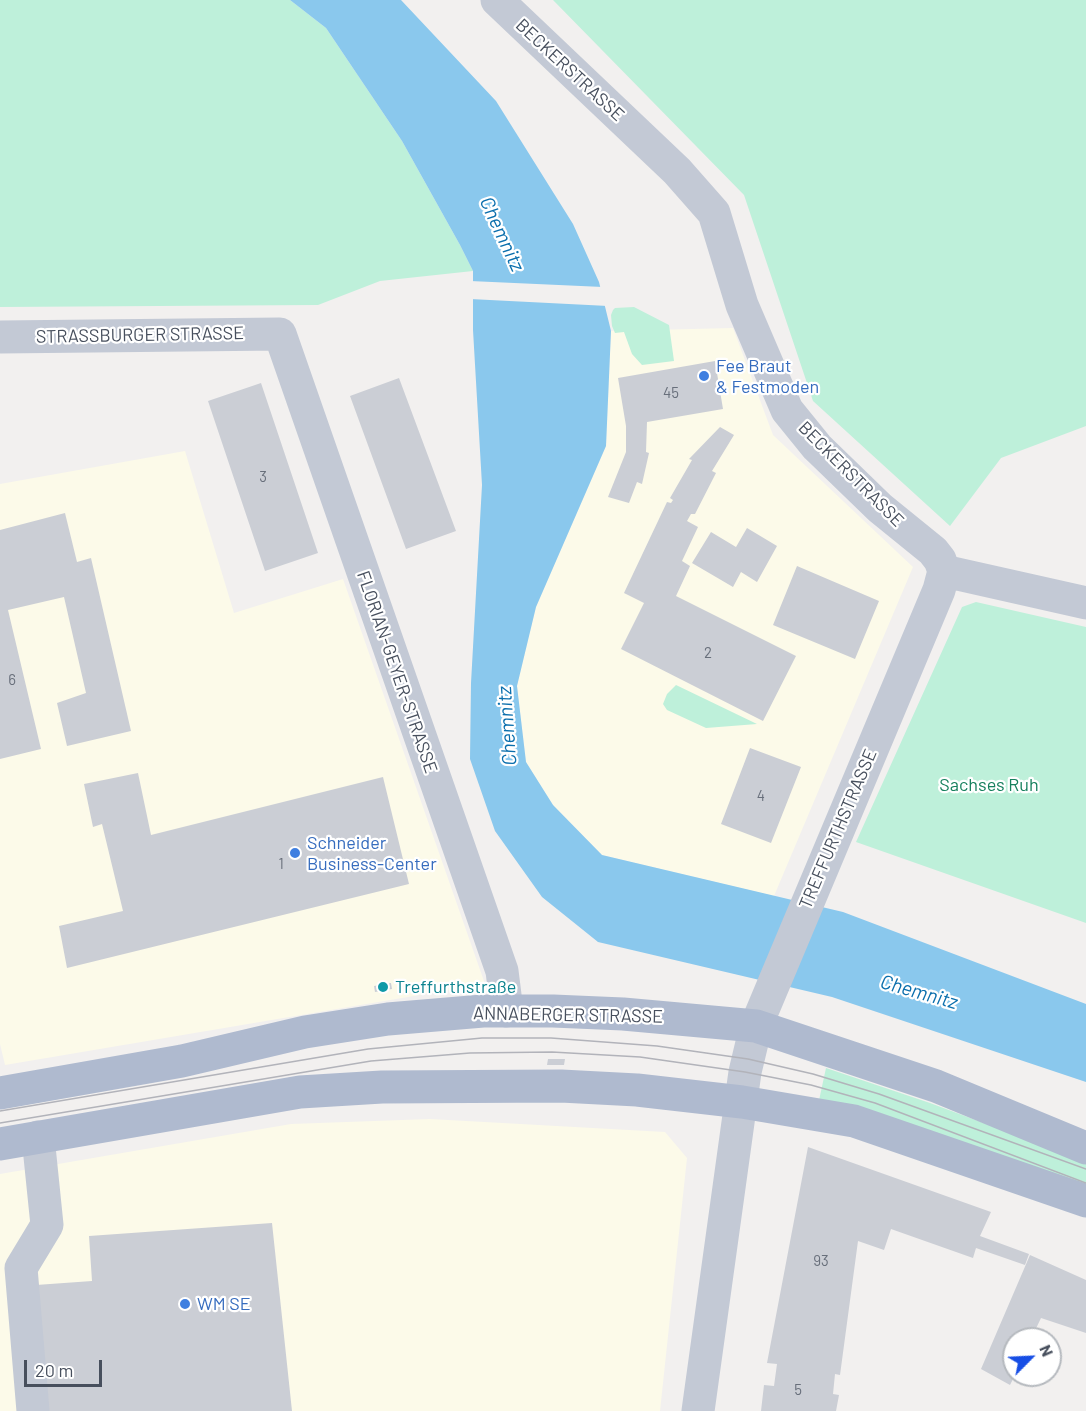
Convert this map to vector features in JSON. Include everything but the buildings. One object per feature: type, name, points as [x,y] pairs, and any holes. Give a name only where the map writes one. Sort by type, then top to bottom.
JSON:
[{"type":"main road","name":"ANNABERGER STRASSE","points":[[0,1093],[183,1061],[342,1025],[425,1015],[553,1011],[759,1018],[936,1086],[1086,1148]]},
{"type":"main road","points":[[0,1144],[300,1092],[382,1087],[561,1086],[637,1090],[742,1102],[854,1122],[1086,1201]]},
{"type":"street","name":"BECKERSTRASSE","points":[[497,0],[677,171],[714,213],[742,305],[787,410],[817,447],[880,508],[933,552],[940,560],[944,571]]},
{"type":"street","name":"STRASSBURGER STRASSE","points":[[0,337],[280,334]]},
{"type":"street","name":"FLORIAN-GEYER-STRASSE","points":[[280,334],[502,971],[507,1011]]},
{"type":"street","points":[[944,571],[1086,603]]},
{"type":"street","name":"TREFFURTHSTRASSE","points":[[698,1411],[748,1059],[759,1018],[939,590],[944,571]]},
{"type":"street","points":[[33,1411],[21,1268],[47,1225],[38,1137]]},
{"type":"shaded area","points":[[733,328],[773,435],[913,567],[774,896],[602,855],[553,805],[526,762],[517,686],[536,607],[606,446],[611,331]]},
{"type":"shaded area","points":[[185,451],[234,613],[343,579],[485,984],[5,1065],[0,1044],[0,484]]},
{"type":"shaded area","points":[[430,1119],[665,1132],[687,1158],[660,1411],[0,1411],[0,1174],[291,1124]]},
{"type":"green space","points":[[0,0],[290,0],[326,28],[402,141],[473,271],[380,281],[318,305],[0,307]]},
{"type":"green space","points":[[553,0],[1086,0],[1086,426],[1001,458],[950,526],[813,401],[744,195]]},
{"type":"green space","points":[[634,307],[669,325],[674,361],[642,365],[632,354],[624,332],[615,333],[611,315],[613,310]]},
{"type":"green space","name":"Sachses Ruh","points":[[976,602],[1086,627],[1086,923],[856,842],[962,607]]},
{"type":"green space","points":[[676,685],[757,724],[706,728],[667,710],[663,704],[667,694]]},
{"type":"green space","points":[[826,1068],[930,1103],[1086,1161],[1086,1190],[818,1105]]},
{"type":"water","name":"Chemnitz","points":[[290,0],[401,0],[496,101],[573,224],[599,282],[611,331],[606,446],[536,607],[517,686],[526,762],[553,805],[602,855],[843,912],[1086,1004],[1086,1082],[832,997],[598,942],[542,897],[495,831],[470,759],[471,683],[482,485],[473,330],[473,271],[402,141],[326,28]]},
{"type":"pier","points":[[470,281],[603,287],[608,306],[470,299]]},
{"type":"tram line","points":[[0,1111],[368,1049],[482,1038],[551,1038],[657,1046],[748,1059],[813,1074],[879,1094],[1086,1169]]},
{"type":"tram line","points":[[0,1123],[371,1061],[470,1053],[552,1052],[640,1057],[745,1072],[811,1085],[875,1103],[1086,1183]]},
{"type":"place","name":"Fee Braut & Festmoden","points":[[704,376]]},
{"type":"place","name":"Schneider Business-Center","points":[[295,853]]},
{"type":"place","name":"Treffurthstraße","points":[[383,987]]},
{"type":"place","name":"WM SE","points":[[185,1304]]}]
